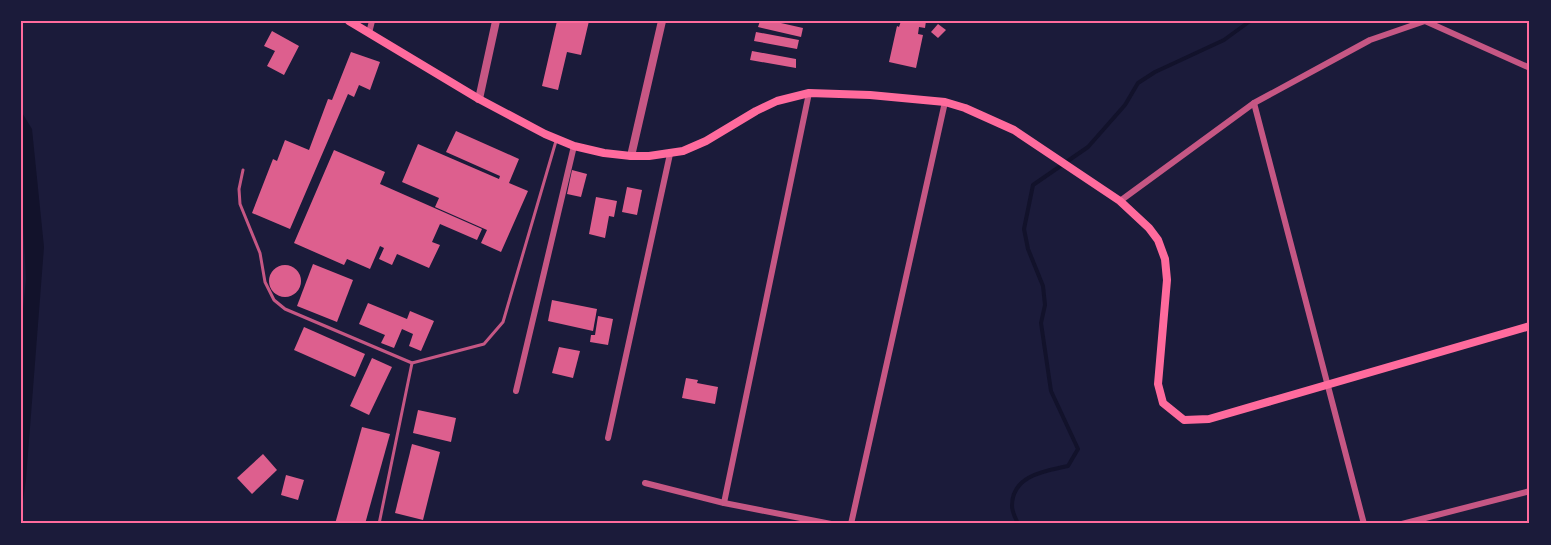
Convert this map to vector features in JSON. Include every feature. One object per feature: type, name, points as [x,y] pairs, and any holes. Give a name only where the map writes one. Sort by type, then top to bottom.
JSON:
[{"type":"main road","points":[[349,21],[479,99],[557,139],[574,146],[631,156],[670,154],[706,141],[777,100],[809,93],[870,95],[945,102],[965,108],[1014,130],[1120,201],[1149,228],[1158,240],[1165,259],[1167,280],[1158,384],[1163,403],[1184,420],[1209,420],[1530,326]]},
{"type":"street","points":[[369,33],[372,21]]},
{"type":"street","points":[[479,99],[496,21]]},
{"type":"street","points":[[631,156],[662,21]]},
{"type":"street","points":[[1120,201],[1254,103],[1370,40],[1425,21],[1530,68]]},
{"type":"street","points":[[724,503],[809,93]]},
{"type":"street","points":[[852,524],[945,102]]},
{"type":"street","points":[[1254,103],[1364,524]]},
{"type":"street","points":[[516,392],[574,146]]},
{"type":"street","points":[[608,438],[670,154]]},
{"type":"street","points":[[645,483],[724,503],[831,524]]},
{"type":"street","points":[[1402,524],[1530,490]]},
{"type":"lane","points":[[243,170],[239,189],[240,204],[260,253],[265,282],[274,300],[285,309],[412,363],[484,344],[503,322],[557,139]]},
{"type":"lane","points":[[379,524],[412,363]]},
{"type":"shaded area","points":[[21,111],[32,129],[44,247],[26,479],[21,516],[21,329],[26,279],[21,187]]},
{"type":"building","points":[[557,21],[589,21],[581,55],[567,52],[558,90],[542,86]]},
{"type":"building","points":[[760,21],[772,21],[803,28],[801,37],[758,27]]},
{"type":"building","points":[[901,21],[926,21],[925,28],[919,27],[918,34],[923,35],[916,68],[889,62],[897,26],[899,27]]},
{"type":"building","points":[[938,24],[946,30],[938,38],[931,32]]},
{"type":"building","points":[[272,31],[299,46],[284,75],[267,66],[275,51],[264,46]]},
{"type":"building","points":[[756,32],[799,40],[797,49],[754,41]]},
{"type":"building","points":[[752,51],[796,59],[796,68],[750,60]]},
{"type":"building","points":[[351,52],[380,62],[370,90],[359,85],[354,97],[348,94],[290,229],[252,213],[273,159],[277,161],[285,140],[309,150],[328,99],[332,100]]},
{"type":"building","points":[[456,131],[519,159],[509,183],[528,191],[501,252],[481,243],[487,230],[435,207],[439,198],[402,182],[418,144],[499,179],[500,176],[446,152]]},
{"type":"building","points":[[334,150],[385,172],[380,184],[482,229],[477,240],[440,224],[432,242],[440,245],[429,268],[397,254],[392,265],[379,259],[384,248],[380,246],[370,269],[347,259],[344,265],[294,243]]},
{"type":"building","points":[[572,170],[587,174],[581,197],[567,194]]},
{"type":"building","points":[[627,187],[642,190],[637,215],[622,212]]},
{"type":"building","points":[[596,197],[617,201],[614,217],[609,216],[605,238],[589,234]]},
{"type":"building","points":[[313,264],[353,280],[337,322],[297,306]]},
{"type":"building","points":[[285,265],[296,270],[301,281],[296,292],[285,297],[274,292],[269,281],[274,270]]},
{"type":"building","points":[[552,300],[597,309],[593,331],[548,321]]},
{"type":"building","points":[[368,303],[407,319],[410,311],[434,321],[421,351],[409,346],[413,334],[402,329],[394,348],[381,343],[385,335],[359,324]]},
{"type":"building","points":[[598,316],[613,319],[608,345],[590,342],[591,335],[595,335]]},
{"type":"building","points":[[304,327],[365,354],[355,377],[294,350]]},
{"type":"building","points":[[559,347],[580,351],[573,378],[552,373]]},
{"type":"building","points":[[372,358],[392,367],[369,415],[350,406]]},
{"type":"building","points":[[686,378],[698,380],[697,383],[718,387],[715,404],[682,398]]},
{"type":"building","points":[[418,410],[456,418],[451,442],[413,433]]},
{"type":"building","points":[[362,427],[390,434],[365,524],[335,524]]},
{"type":"building","points":[[412,444],[440,452],[423,520],[395,513]]},
{"type":"building","points":[[263,454],[277,470],[252,494],[237,478]]},
{"type":"building","points":[[286,475],[304,480],[298,500],[281,495]]},
{"type":"waterway","points":[[1018,524],[1012,506],[1013,496],[1018,487],[1031,476],[1068,466],[1078,449],[1051,391],[1041,323],[1045,305],[1043,286],[1028,249],[1024,229],[1033,185],[1088,147],[1125,105],[1138,83],[1155,72],[1224,40],[1250,21]]}]
